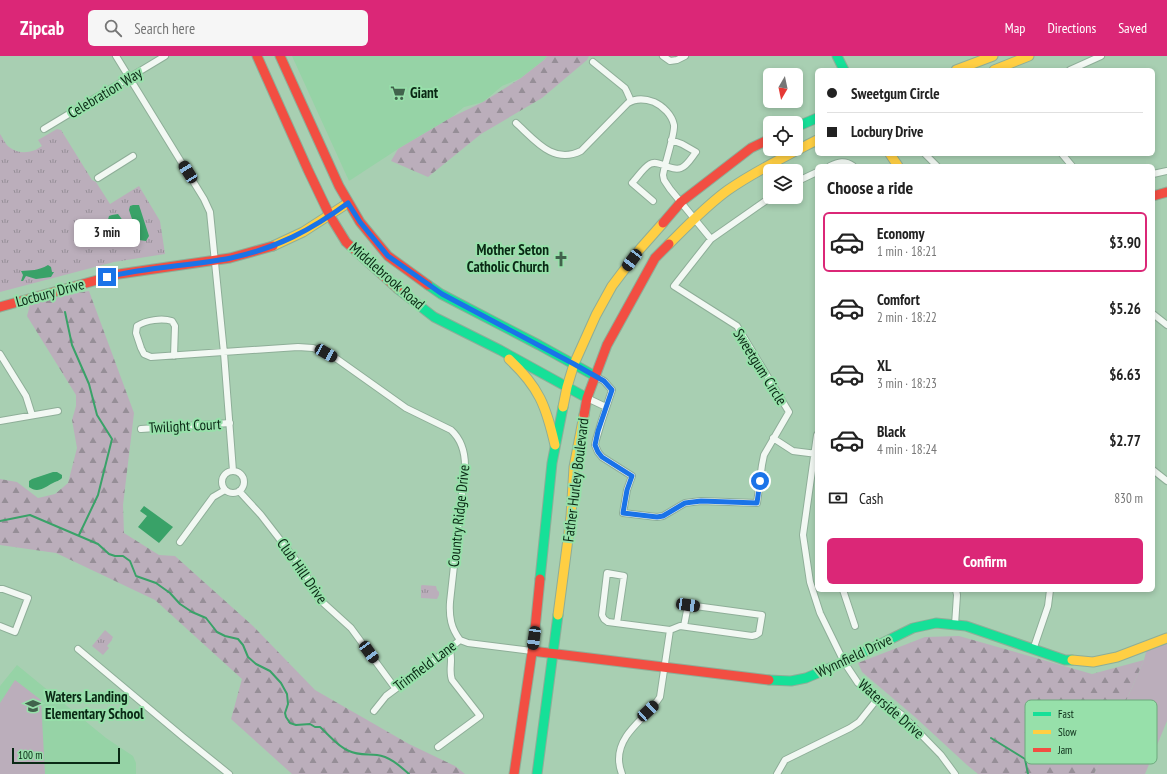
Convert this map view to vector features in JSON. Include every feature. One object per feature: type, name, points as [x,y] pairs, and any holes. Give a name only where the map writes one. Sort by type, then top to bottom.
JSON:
[{"type":"main road","name":"Middlebrook Road","points":[[257,56],[330,216],[346,242],[399,290],[434,316],[588,398]]},
{"type":"main road","name":"Middlebrook Road","points":[[280,56],[348,203],[360,222],[388,256],[442,294],[595,376]]},
{"type":"main road","points":[[837,56],[843,68]]},
{"type":"main road","points":[[961,68],[993,56]]},
{"type":"main road","points":[[999,68],[1029,56]]},
{"type":"main road","points":[[803,124],[815,119]]},
{"type":"main road","name":"Father Hurley Boulevard","points":[[537,774],[571,516],[574,466],[588,398],[607,345],[655,258],[694,219],[728,190],[774,162],[815,141]]},
{"type":"main road","name":"Father Hurley Boulevard","points":[[514,774],[532,651],[552,463],[567,387],[574,364],[596,315],[612,286],[640,248],[681,202],[751,148],[763,142]]},
{"type":"main road","points":[[1155,195],[1167,192]]},
{"type":"main road","name":"Locbury Drive","points":[[0,307],[119,274],[247,254],[280,243],[303,232],[348,203]]},
{"type":"main road","points":[[500,350],[522,371],[539,395],[549,418],[555,448]]},
{"type":"main road","name":"Wynnfield Drive","points":[[532,651],[774,681],[791,681],[806,678],[844,662],[913,628],[936,624],[966,626],[1065,660],[1093,662],[1117,657],[1167,638]]},
{"type":"street","points":[[116,56],[204,199],[210,212],[224,353],[233,471]]},
{"type":"street","name":"Celebration Way","points":[[44,129],[165,56]]},
{"type":"street","points":[[663,56],[670,61],[677,60],[685,56]]},
{"type":"street","points":[[1075,68],[1102,56]]},
{"type":"street","points":[[593,62],[625,88],[631,101]]},
{"type":"street","points":[[516,123],[547,150],[564,156],[581,150],[631,101],[647,100],[658,104],[666,110],[671,117],[674,126],[663,175],[664,180],[670,190],[711,239]]},
{"type":"street","points":[[653,201],[632,183],[648,165],[656,164],[665,165],[676,169],[681,168],[685,166],[696,152],[671,140]]},
{"type":"street","points":[[98,178],[133,156]]},
{"type":"street","points":[[927,156],[935,164]]},
{"type":"street","points":[[1064,156],[1070,164]]},
{"type":"street","points":[[835,164],[844,162],[851,164]]},
{"type":"street","points":[[1155,174],[1167,171]]},
{"type":"street","points":[[803,179],[815,173]]},
{"type":"street","name":"Sweetgum Circle","points":[[595,376],[604,381],[612,390],[595,445],[602,457],[632,476],[627,490],[623,513],[657,517],[663,516],[685,503],[701,501],[757,503],[764,455],[788,412],[737,326],[674,286],[711,239],[763,203]]},
{"type":"street","points":[[1155,316],[1167,325]]},
{"type":"street","name":"Country Ridge Drive","points":[[174,356],[174,326],[172,321],[166,319],[142,322],[137,326],[136,333],[144,354],[151,357],[174,356],[224,353],[298,347],[313,348],[337,359],[406,408],[445,427],[455,434],[465,454],[465,466],[450,602],[450,617],[452,626],[455,634],[460,640]]},
{"type":"street","points":[[0,355],[26,396],[32,415]]},
{"type":"street","points":[[588,398],[606,408]]},
{"type":"street","points":[[0,421],[58,411]]},
{"type":"street","name":"Twilight Court","points":[[141,429],[230,424]]},
{"type":"street","points":[[773,438],[793,451],[815,454]]},
{"type":"street","name":"Waterside Drive","points":[[815,460],[803,535],[810,582],[820,613],[844,662],[858,683],[902,715],[941,755],[956,774]]},
{"type":"street","points":[[233,471],[239,474],[243,479],[243,486],[240,491],[230,493],[225,490],[222,484],[223,476],[233,471]]},
{"type":"street","points":[[1155,472],[1167,481]]},
{"type":"street","points":[[180,542],[213,497],[225,490]]},
{"type":"street","name":"Club Hill Drive","points":[[240,491],[261,515],[305,572],[314,593],[351,628],[395,688]]},
{"type":"street","points":[[617,623],[624,576],[607,573],[602,615],[608,622],[670,630],[684,626],[752,636],[759,633],[762,615],[688,605],[684,626]]},
{"type":"street","points":[[810,582],[815,581]]},
{"type":"street","points":[[0,589],[4,589],[28,598],[15,632],[0,626]]},
{"type":"street","points":[[844,592],[856,626]]},
{"type":"street","points":[[955,625],[956,592]]},
{"type":"street","points":[[1033,650],[1048,606],[1050,592]]},
{"type":"street","points":[[622,774],[619,760],[620,749],[623,742],[632,729],[660,698],[670,630]]},
{"type":"street","name":"Trimfield Lane","points":[[374,711],[386,696],[395,688],[460,640],[532,651]]},
{"type":"street","points":[[78,649],[229,774]]},
{"type":"street","points":[[438,747],[480,716],[452,680],[450,674],[451,653],[449,649]]},
{"type":"street","points":[[777,774],[785,760],[850,728],[859,722],[878,698]]},
{"type":"shaded area","points":[[292,56],[547,56],[521,78],[502,86],[483,102],[464,107],[452,117],[398,149],[349,181]]},
{"type":"shaded area","points":[[139,205],[149,236],[146,241],[139,240],[129,210],[130,206]]},
{"type":"shaded area","points":[[118,214],[125,223],[131,237],[131,241],[120,243],[106,242],[105,232],[109,216]]},
{"type":"shaded area","points":[[48,265],[51,267],[52,272],[54,272],[51,277],[36,279],[26,276],[23,281],[21,281],[23,275],[21,271],[38,269]]},
{"type":"shaded area","points":[[57,472],[62,475],[62,478],[38,490],[29,487],[29,481],[32,479]]},
{"type":"shaded area","points":[[144,506],[173,527],[159,543],[138,527],[147,516],[140,511]]},
{"type":"shaded area","name":"Waters Landing Elementary School","points":[[17,665],[106,738],[133,756],[136,763],[136,774],[0,774],[0,686]]},
{"type":"green space","points":[[547,56],[589,56],[587,60],[542,98],[481,134],[428,177],[391,161],[398,149],[452,117],[483,102],[521,78]]},
{"type":"green space","points":[[57,129],[61,130],[92,180],[96,182],[110,204],[139,186],[160,221],[165,254],[114,262],[0,292],[0,134],[5,143],[13,150],[30,152],[42,146],[38,140]]},
{"type":"green space","points":[[89,291],[134,413],[123,505],[124,533],[159,555],[175,556],[253,626],[315,690],[409,744],[455,766],[465,774],[292,774],[231,719],[242,679],[155,600],[56,553],[0,545],[0,479],[17,482],[38,498],[55,494],[68,483],[77,448],[72,420],[76,406],[76,395],[27,316],[30,305],[62,296]]},
{"type":"green space","points":[[422,585],[436,586],[439,592],[437,599],[421,598]]},
{"type":"green space","points":[[105,630],[113,637],[107,646],[109,648],[103,655],[92,646]]},
{"type":"green space","points":[[959,636],[1092,674],[1144,660],[1126,700],[1025,700],[1025,764],[1098,764],[1094,774],[978,774],[915,717],[862,672],[858,663],[925,637]]},
{"type":"green space","points":[[1167,639],[1167,721],[1157,745],[1157,700],[1126,700],[1144,660],[1148,644]]},
{"type":"green space","points":[[15,680],[41,700],[45,774],[0,774],[0,703]]},
{"type":"green space","points":[[1098,764],[1149,764],[1145,774],[1094,774]]},
{"type":"waterway","points":[[65,312],[72,345],[89,384],[97,415],[112,439],[98,495],[79,535]]},
{"type":"waterway","points":[[0,521],[30,515],[98,544],[109,554],[123,556],[130,561],[136,576],[156,583],[170,593],[180,604],[192,612],[206,618],[217,632],[225,636],[238,639],[243,645],[248,657],[256,664],[270,671],[281,683],[287,694],[288,704],[285,713],[290,723],[296,725],[310,724],[315,727],[320,727],[337,744],[345,749],[355,753],[386,757],[409,774]]},
{"type":"waterway","points":[[991,738],[1025,759]]},
{"type":"waterway","points":[[1026,764],[1028,774]]},
{"type":"traffic: fast","points":[[837,56],[843,68]]},
{"type":"traffic: fast","points":[[803,124],[815,119]]},
{"type":"traffic: fast","points":[[428,285],[441,294],[595,376]]},
{"type":"traffic: fast","points":[[398,289],[434,317],[500,350],[587,398]]},
{"type":"traffic: fast","points":[[540,579],[552,463],[563,407]]},
{"type":"traffic: fast","points":[[537,774],[558,615]]},
{"type":"traffic: fast","points":[[769,680],[791,681],[806,678],[844,662],[913,628],[936,623],[966,626],[1065,660],[1072,660]]},
{"type":"traffic: slow","points":[[961,68],[993,56]]},
{"type":"traffic: slow","points":[[999,68],[1029,56]]},
{"type":"traffic: slow","points":[[669,244],[705,209],[728,190],[783,157],[815,141]]},
{"type":"traffic: slow","points":[[891,156],[897,164]]},
{"type":"traffic: slow","points":[[273,246],[303,232],[348,203]]},
{"type":"traffic: slow","points":[[563,407],[574,364],[596,315],[612,286],[640,249],[663,223]]},
{"type":"traffic: slow","points":[[509,359],[528,379],[540,398],[548,419],[555,445]]},
{"type":"traffic: slow","points":[[558,615],[571,516],[574,467],[584,415]]},
{"type":"traffic: slow","points":[[1072,660],[1093,662],[1117,657],[1167,638]]},
{"type":"traffic: jam","points":[[257,56],[330,216],[346,242],[398,289]]},
{"type":"traffic: jam","points":[[280,56],[339,186],[360,222],[388,256],[428,285]]},
{"type":"traffic: jam","points":[[663,223],[681,202],[751,148],[763,142]]},
{"type":"traffic: jam","points":[[1155,195],[1167,192]]},
{"type":"traffic: jam","points":[[584,415],[587,398],[607,345],[655,258],[669,244]]},
{"type":"traffic: jam","points":[[0,307],[119,274],[230,258],[273,246]]},
{"type":"traffic: jam","points":[[514,774],[534,639],[540,579]]},
{"type":"traffic: jam","points":[[532,651],[769,680]]},
{"type":"place","name":"Giant","points":[[398,93]]},
{"type":"place","name":"Mother Seton Catholic Church","points":[[561,259]]},
{"type":"place","name":"Waters Landing Elementary School","points":[[33,706]]},
{"type":"route","points":[[107,277],[138,270],[230,258],[264,249],[303,232],[348,203],[360,222],[388,256],[431,287],[604,381],[612,390],[598,431],[595,445],[602,457],[632,476],[627,490],[623,513],[657,517],[671,512],[685,503],[701,501],[757,503],[760,481]]}]
